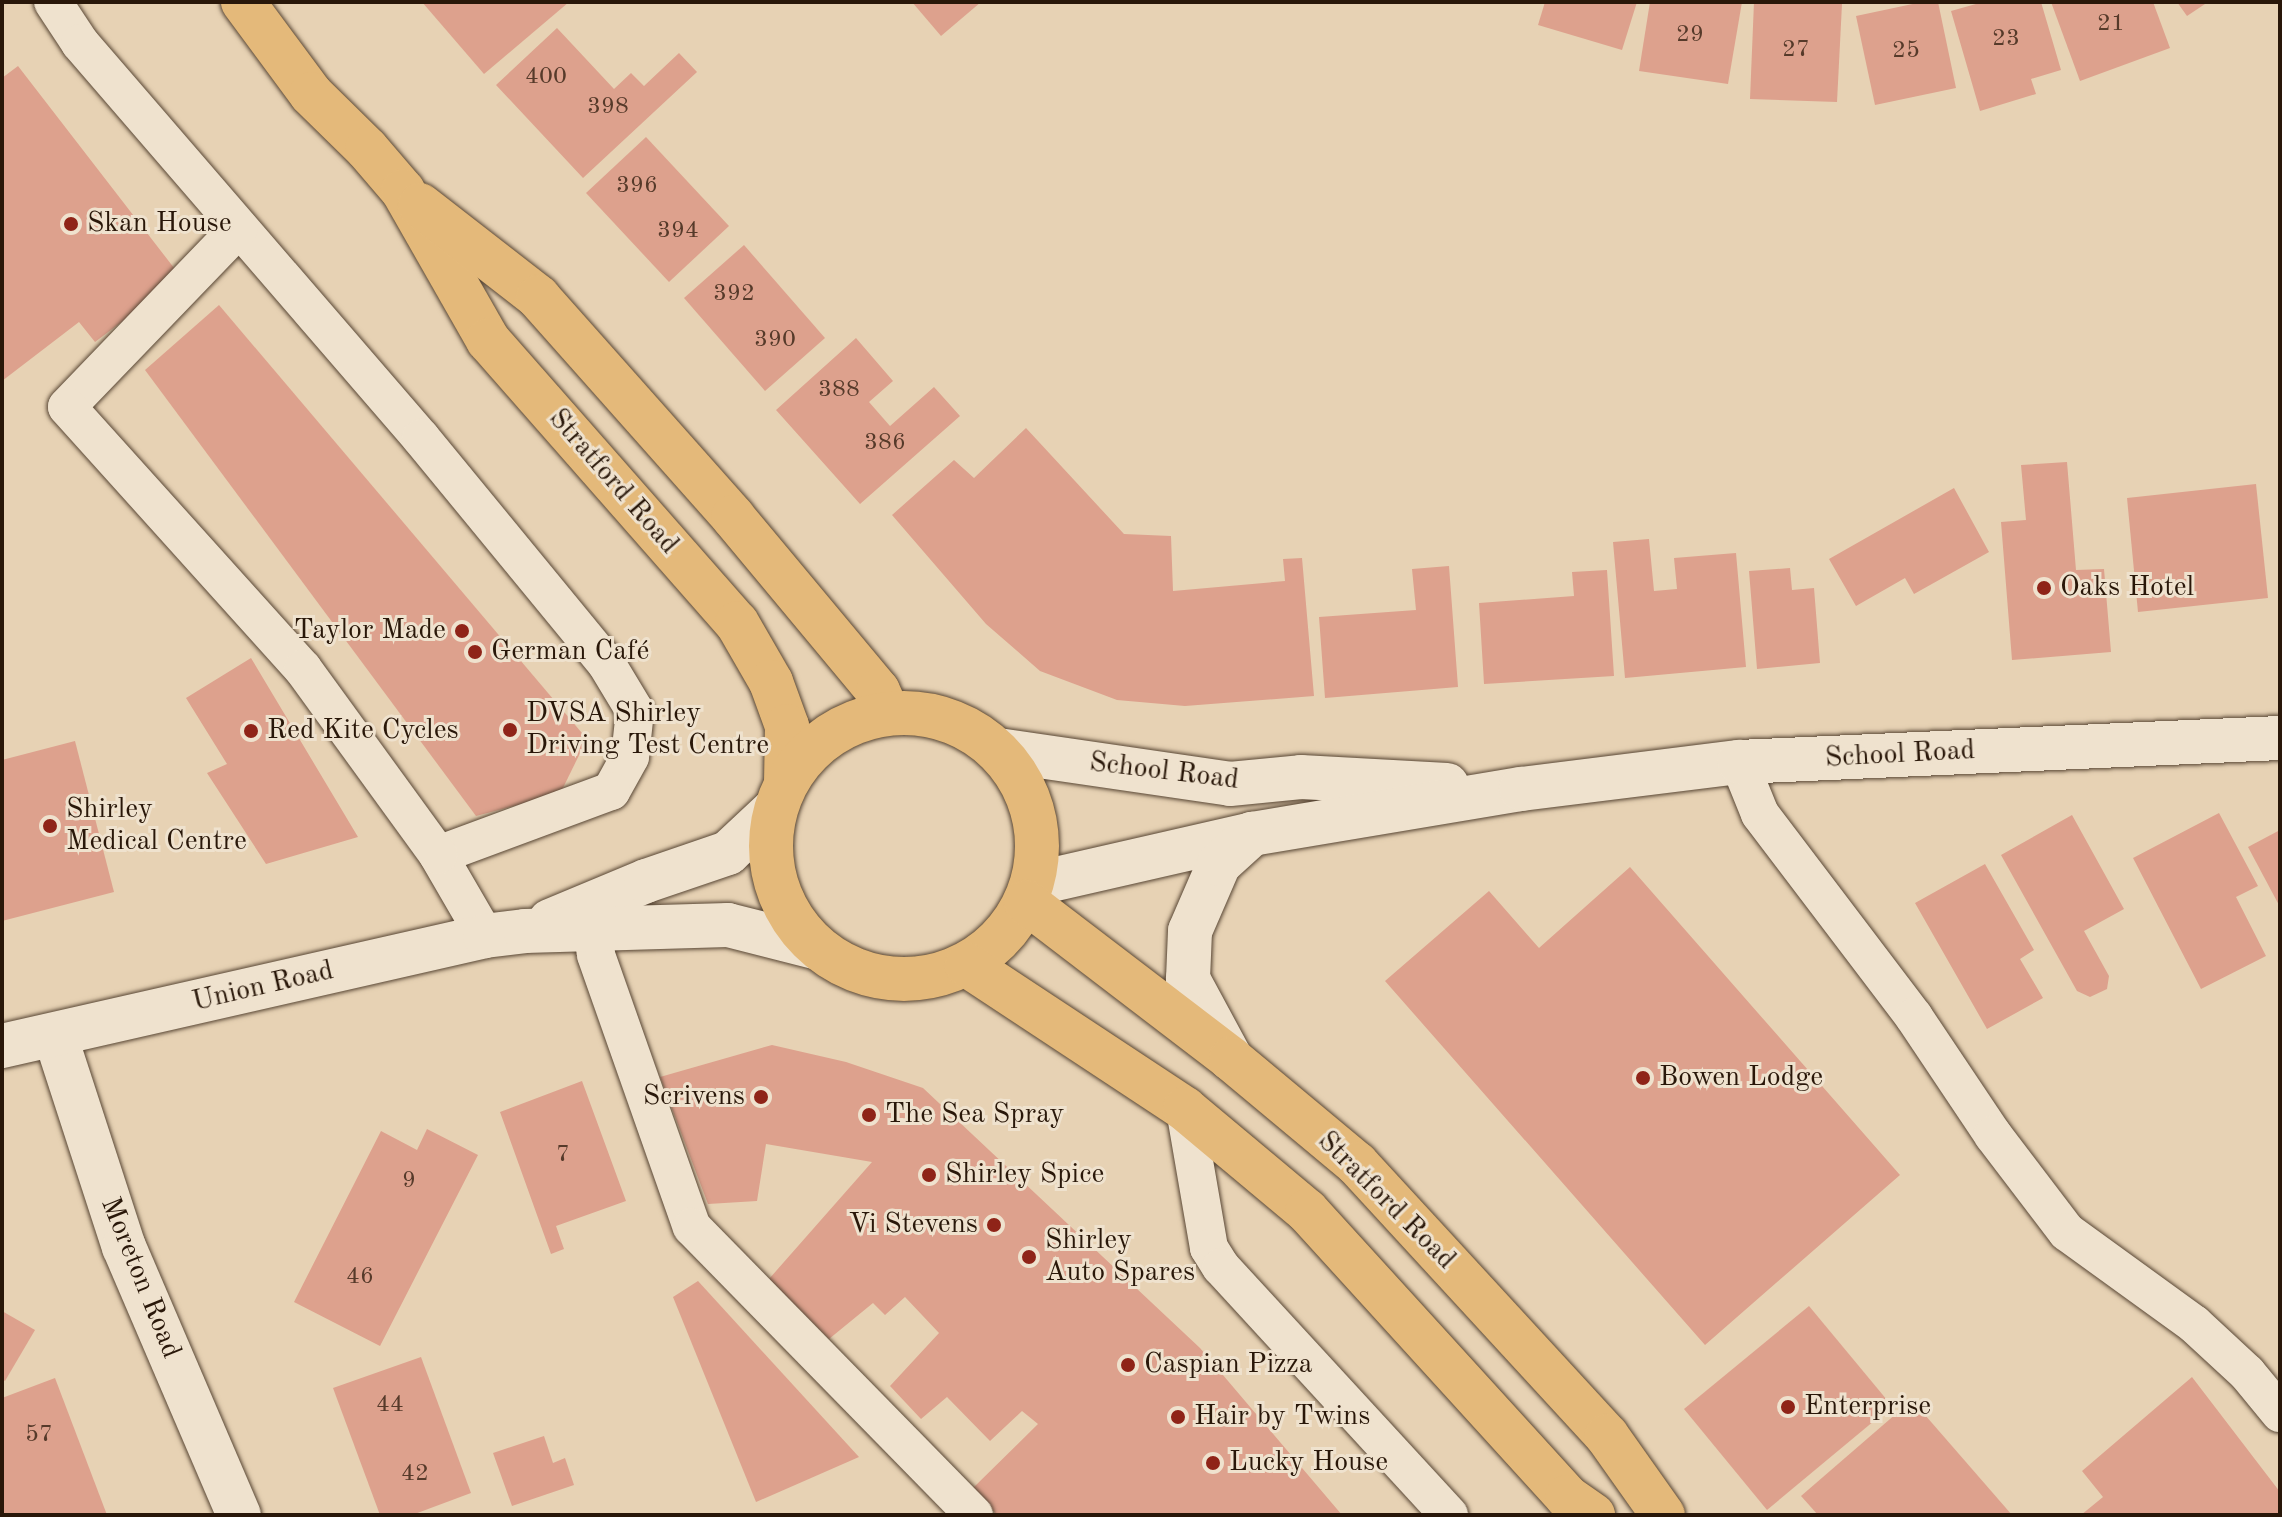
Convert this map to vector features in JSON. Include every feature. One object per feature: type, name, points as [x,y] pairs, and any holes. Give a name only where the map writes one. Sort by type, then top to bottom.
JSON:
[{"type":"highway","name":"Stratford Road","points":[[243,2],[311,94],[367,149],[403,191],[488,340],[737,623],[771,682],[787,726],[780,796]]},
{"type":"highway","name":"Stratford Road","points":[[403,191],[538,297],[743,528],[878,691],[888,713]]},
{"type":"highway","points":[[888,713],[924,713],[965,726],[998,750],[1014,768],[1035,814],[1038,859],[1030,893],[994,946],[967,965],[902,980],[860,973],[815,947],[788,914],[774,881],[771,830],[780,796],[807,753],[844,726],[888,713]]},
{"type":"highway","name":"Stratford Road","points":[[1030,893],[1357,1164],[1607,1436],[1663,1515]]},
{"type":"highway","points":[[967,965],[1185,1109],[1307,1211],[1567,1497],[1593,1515]]},
{"type":"street","name":"School Road","points":[[1030,893],[1252,834],[1521,789],[1739,762],[2280,738]]},
{"type":"street","name":"School Road","points":[[998,750],[1230,784],[1301,777],[1521,789]]},
{"type":"street","name":"Union Road","points":[[2,1046],[505,934],[728,853],[780,796]]},
{"type":"street","points":[[1231,1059],[1188,979],[1190,931],[1219,864],[1252,834]]},
{"type":"street","name":"Union Road","points":[[505,934],[728,925],[815,947]]},
{"type":"street","name":"Moreton Road","points":[[55,1035],[124,1247],[239,1515]]},
{"type":"lane","points":[[53,2],[80,43],[421,438],[606,663],[635,711],[630,757],[611,791],[438,855]]},
{"type":"lane","points":[[239,228],[67,407],[303,669],[438,855],[505,934]]},
{"type":"lane","points":[[1739,762],[1760,814],[1914,1017],[1993,1135],[2067,1232],[2194,1324],[2247,1373],[2280,1413]]},
{"type":"lane","points":[[592,929],[596,955],[692,1227],[974,1515]]},
{"type":"lane","points":[[1185,1109],[1209,1248],[1221,1267],[1449,1515]]},
{"type":"building","points":[[422,2],[569,2],[484,74]]},
{"type":"building","points":[[912,2],[981,2],[941,36]]},
{"type":"building","points":[[1545,2],[1637,2],[1622,50],[1538,25]]},
{"type":"building","points":[[1650,2],[1742,2],[1728,84],[1639,71]]},
{"type":"building","points":[[1754,2],[1842,4],[1837,102],[1750,99]]},
{"type":"building","points":[[1922,2],[1938,2],[1956,88],[1875,105],[1856,16]]},
{"type":"building","points":[[1983,2],[2041,2],[2061,70],[2031,79],[2036,94],[1980,111],[1951,11]]},
{"type":"building","points":[[2051,2],[2153,2],[2170,48],[2080,81]]},
{"type":"building","points":[[2177,2],[2208,2],[2187,16]]},
{"type":"building","points":[[557,28],[614,89],[631,73],[644,86],[679,53],[697,72],[583,178],[496,85]]},
{"type":"building","name":"Skan House","points":[[18,66],[181,277],[95,342],[79,322],[2,381],[2,78]]},
{"type":"building","points":[[646,137],[729,226],[669,282],[586,193]]},
{"type":"building","points":[[744,245],[825,338],[765,391],[684,298]]},
{"type":"building","points":[[219,305],[587,739],[560,794],[476,816],[145,370]]},
{"type":"building","points":[[856,338],[893,381],[869,402],[890,426],[934,387],[960,416],[860,504],[776,410]]},
{"type":"building","points":[[1026,428],[1124,534],[1171,536],[1173,591],[1285,581],[1283,559],[1302,558],[1314,696],[1185,706],[1117,700],[1040,671],[986,624],[892,515],[954,460],[974,478]]},
{"type":"building","points":[[2067,462],[2076,570],[2104,569],[2111,652],[2012,660],[2001,522],[2026,520],[2021,465]]},
{"type":"building","points":[[2256,484],[2268,598],[2138,612],[2127,498]]},
{"type":"building","points":[[1954,488],[1989,552],[1914,594],[1905,578],[1856,606],[1829,559]]},
{"type":"building","points":[[1649,539],[1654,591],[1677,589],[1674,558],[1736,553],[1746,667],[1625,678],[1613,542]]},
{"type":"building","points":[[1449,566],[1458,687],[1325,698],[1319,617],[1416,610],[1412,569]]},
{"type":"building","points":[[1790,568],[1792,590],[1814,588],[1820,663],[1757,669],[1749,571]]},
{"type":"building","points":[[1607,570],[1614,676],[1484,684],[1479,603],[1574,596],[1572,572]]},
{"type":"building","name":"Red Kite Cycles","points":[[251,658],[358,837],[266,864],[207,773],[227,764],[186,698]]},
{"type":"building","name":"Shirley Medical Centre","points":[[75,741],[114,892],[2,921],[2,760]]},
{"type":"building","points":[[2219,813],[2258,886],[2236,897],[2266,956],[2201,989],[2133,858]]},
{"type":"building","points":[[2072,815],[2124,909],[2084,931],[2109,976],[2107,989],[2090,997],[2077,991],[2001,855]]},
{"type":"building","points":[[2280,830],[2280,907],[2248,847]]},
{"type":"building","points":[[1985,864],[2034,950],[2020,959],[2043,998],[1987,1029],[1915,903]]},
{"type":"building","name":"Bowen Lodge","points":[[1630,867],[1900,1175],[1705,1345],[1385,981],[1489,891],[1539,948]]},
{"type":"building","points":[[772,1045],[846,1062],[923,1088],[1200,1348],[1342,1515],[997,1515],[973,1488],[1038,1424],[1022,1411],[990,1441],[947,1397],[921,1419],[890,1386],[939,1333],[905,1297],[885,1315],[873,1303],[829,1339],[769,1279],[872,1162],[766,1144],[757,1201],[708,1204],[660,1077]]},
{"type":"building","points":[[582,1081],[626,1201],[556,1226],[564,1249],[551,1254],[500,1112]]},
{"type":"building","points":[[427,1129],[478,1155],[380,1346],[294,1302],[381,1131],[417,1150]]},
{"type":"building","points":[[698,1281],[859,1457],[756,1502],[673,1297]]},
{"type":"building","name":"Enterprise","points":[[1809,1306],[1892,1406],[1767,1510],[1684,1409]]},
{"type":"building","points":[[2,1311],[35,1330],[5,1381],[2,1379]]},
{"type":"building","points":[[421,1357],[471,1493],[412,1515],[380,1515],[333,1388]]},
{"type":"building","points":[[2192,1377],[2280,1492],[2280,1515],[2081,1515],[2103,1497],[2082,1471]]},
{"type":"building","points":[[55,1378],[107,1515],[2,1515],[2,1398]]},
{"type":"building","points":[[1912,1400],[2012,1515],[1818,1515],[1801,1496]]},
{"type":"building","points":[[544,1436],[553,1463],[565,1458],[574,1485],[512,1506],[493,1453]]},
{"type":"place","name":"Skan House","points":[[71,224]]},
{"type":"place","name":"Oaks Hotel","points":[[2044,588]]},
{"type":"place","name":"Taylor Made","points":[[462,631]]},
{"type":"place","name":"German Café","points":[[475,652]]},
{"type":"place","name":"DVSA Shirley Driving Test Centre","points":[[510,730]]},
{"type":"place","name":"Red Kite Cycles","points":[[251,731]]},
{"type":"place","name":"Shirley Medical Centre","points":[[50,826]]},
{"type":"place","name":"Bowen Lodge","points":[[1643,1078]]},
{"type":"place","name":"Scrivens","points":[[761,1097]]},
{"type":"place","name":"The Sea Spray","points":[[869,1115]]},
{"type":"place","name":"Shirley Spice","points":[[929,1175]]},
{"type":"place","name":"Vi Stevens","points":[[994,1225]]},
{"type":"place","name":"Shirley Auto Spares","points":[[1029,1257]]},
{"type":"place","name":"Caspian Pizza","points":[[1128,1365]]},
{"type":"place","name":"Enterprise","points":[[1788,1407]]},
{"type":"place","name":"Hair by Twins","points":[[1178,1417]]},
{"type":"place","name":"Lucky House","points":[[1213,1463]]}]
